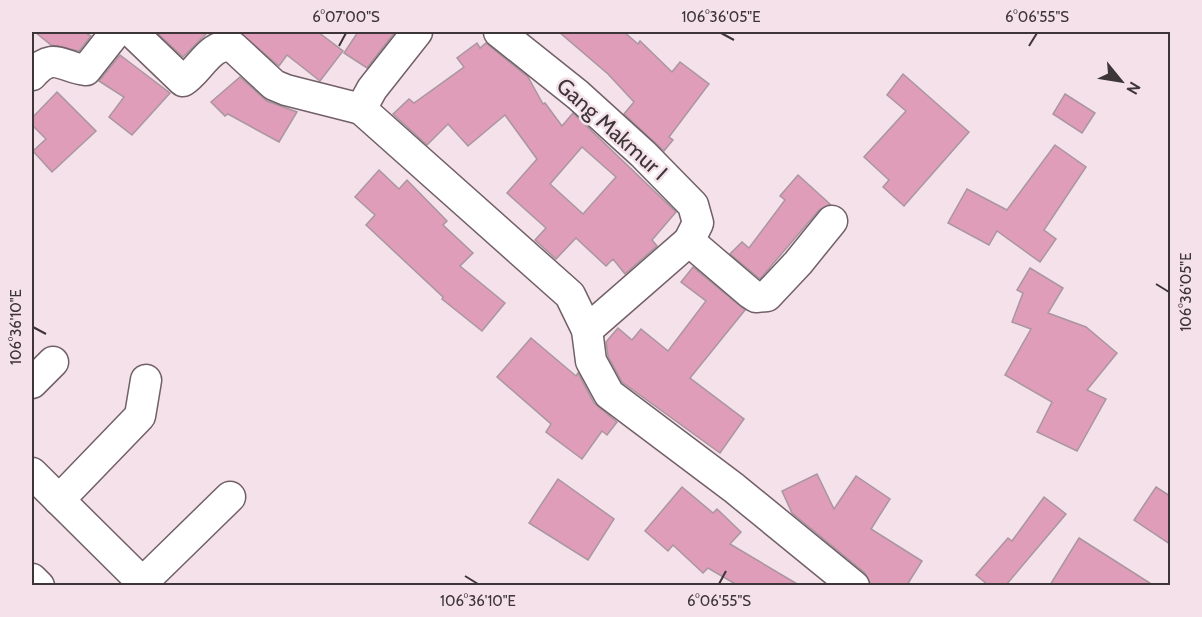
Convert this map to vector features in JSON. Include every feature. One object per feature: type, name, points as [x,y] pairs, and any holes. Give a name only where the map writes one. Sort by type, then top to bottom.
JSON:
[{"type":"street","points":[[32,75],[37,68],[55,61],[86,70],[116,32]]},
{"type":"street","points":[[132,32],[183,81],[217,47],[225,45],[233,47],[274,84],[286,90],[361,109],[570,295],[587,330],[591,361],[609,394],[734,488],[854,585]]},
{"type":"street","points":[[361,109],[368,94],[417,32]]},
{"type":"street","name":"Gang Makmur I","points":[[499,32],[578,95],[643,154],[693,205],[698,223],[689,241]]},
{"type":"street","points":[[587,330],[689,241],[750,293],[761,297],[767,296],[798,263],[831,221]]},
{"type":"street","points":[[32,383],[53,362]]},
{"type":"street","points":[[59,500],[140,417],[146,380]]},
{"type":"street","points":[[32,472],[145,584],[231,497]]},
{"type":"street","points":[[32,579],[39,585]]},
{"type":"building","points":[[35,32],[84,32],[91,36],[79,51],[51,45]]},
{"type":"building","points":[[156,32],[208,32],[183,57]]},
{"type":"building","points":[[239,32],[318,32],[343,51],[320,81],[287,55],[279,66]]},
{"type":"building","points":[[358,32],[395,32],[367,68],[344,53]]},
{"type":"building","points":[[559,32],[624,32],[638,44],[640,41],[672,72],[680,62],[709,84],[669,137],[673,140],[664,151],[624,114],[634,102],[608,74]]},
{"type":"building","points":[[477,43],[480,48],[486,43],[528,77],[543,104],[545,103],[562,126],[573,113],[676,212],[652,240],[657,246],[625,274],[613,259],[606,266],[576,238],[556,259],[535,240],[546,228],[507,193],[537,159],[505,115],[468,146],[448,124],[427,145],[393,114],[409,99],[414,103],[464,67],[457,58]],"holes":[[[582,147],[616,177],[583,214],[550,184]]]},
{"type":"building","points":[[120,55],[170,93],[132,135],[109,117],[124,97],[99,81]]},
{"type":"building","points":[[903,74],[969,132],[904,206],[883,187],[889,180],[864,157],[906,111],[887,95]]},
{"type":"building","points":[[240,77],[267,101],[297,112],[279,142],[228,114],[225,116],[211,102]]},
{"type":"building","points":[[57,92],[96,131],[52,172],[33,151],[46,139],[32,125],[32,118]]},
{"type":"building","points":[[1065,94],[1095,113],[1082,133],[1053,114]]},
{"type":"building","points":[[1055,145],[1086,167],[1044,230],[1056,239],[1040,262],[997,231],[989,245],[948,223],[967,189],[1007,210]]},
{"type":"building","points":[[379,170],[399,189],[407,180],[447,221],[443,225],[473,253],[460,266],[505,303],[482,331],[442,299],[443,297],[366,225],[375,215],[355,197]]},
{"type":"building","points":[[798,175],[830,204],[819,210],[760,279],[730,254],[742,242],[749,248],[785,200],[780,196]]},
{"type":"building","points":[[693,267],[745,310],[690,378],[744,419],[720,453],[622,382],[608,356],[606,342],[618,328],[632,340],[641,329],[668,351],[706,301],[681,282]]},
{"type":"building","points":[[1030,268],[1063,288],[1048,313],[1086,327],[1117,353],[1087,390],[1106,399],[1077,451],[1037,432],[1052,402],[1005,375],[1031,329],[1012,322],[1023,293],[1017,290]]},
{"type":"building","points":[[531,338],[576,376],[578,373],[594,403],[617,422],[607,435],[602,431],[582,459],[546,432],[551,424],[497,377]]},
{"type":"building","points":[[817,474],[834,509],[856,476],[890,499],[871,529],[922,561],[907,585],[871,585],[865,573],[792,513],[782,491]]},
{"type":"building","points":[[558,479],[614,519],[588,560],[529,523]]},
{"type":"building","points":[[682,487],[713,513],[717,509],[741,532],[730,544],[799,585],[737,585],[708,568],[703,573],[673,545],[668,551],[645,531]]},
{"type":"building","points":[[1156,487],[1170,496],[1170,544],[1134,520]]},
{"type":"building","points":[[1044,497],[1066,514],[1006,585],[988,585],[976,575],[1008,538],[1012,541]]},
{"type":"building","points":[[1079,538],[1153,585],[1050,585]]}]
